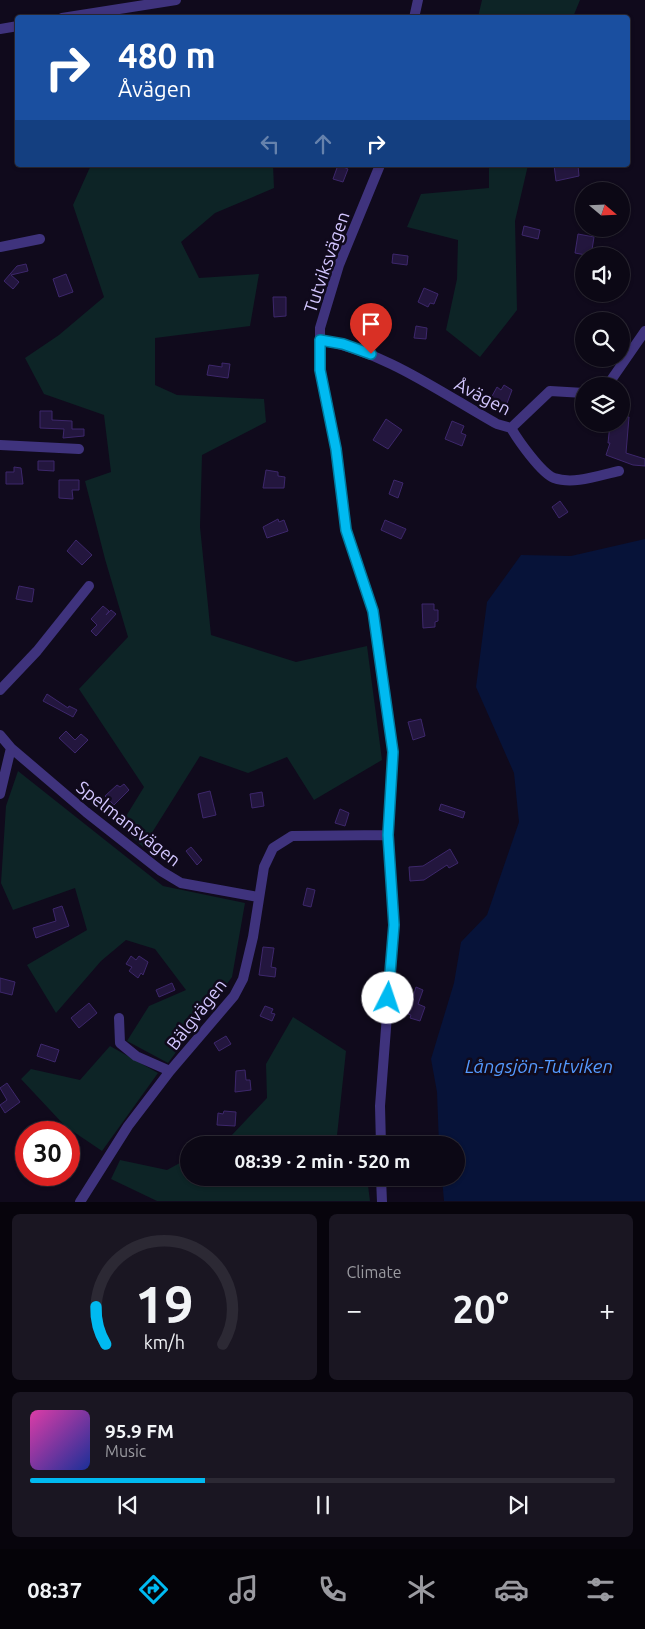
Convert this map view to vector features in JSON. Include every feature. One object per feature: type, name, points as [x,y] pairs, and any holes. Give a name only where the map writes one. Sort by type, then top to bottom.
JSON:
[{"type":"street","points":[[81,15],[176,0]]},
{"type":"street","points":[[415,15],[418,0]]},
{"type":"street","points":[[0,29],[15,26]]},
{"type":"street","name":"Tutviksvägen","points":[[379,167],[339,265],[320,328],[320,370],[336,449],[346,530],[373,611],[393,752],[388,835],[394,925],[380,1106],[381,1136]]},
{"type":"street","points":[[0,247],[40,240]]},
{"type":"street","points":[[613,377],[645,331]]},
{"type":"street","name":"Åvägen","points":[[320,340],[343,344],[371,354],[497,424],[511,428],[522,446],[553,477],[575,480],[619,471]]},
{"type":"street","points":[[511,428],[550,391],[575,392]]},
{"type":"street","points":[[0,445],[79,450]]},
{"type":"street","points":[[0,690],[37,651],[89,586]]},
{"type":"street","name":"Spelmansvägen","points":[[0,735],[11,748],[86,812],[174,879],[181,883],[258,897]]},
{"type":"street","points":[[0,794],[11,748]]},
{"type":"street","name":"Bälgvägen","points":[[80,1202],[118,1140],[170,1071],[234,996],[243,979],[253,937],[264,867],[273,848],[292,836],[388,835]]},
{"type":"street","points":[[119,1018],[120,1043],[136,1056],[170,1071]]},
{"type":"street","points":[[382,1186],[382,1202]]},
{"type":"green space","points":[[482,0],[580,0],[574,15],[478,15]]},
{"type":"green space","points":[[90,167],[273,167],[274,188],[215,213],[181,242],[199,278],[259,274],[250,326],[155,338],[155,385],[177,395],[264,399],[266,422],[202,455],[200,527],[211,635],[296,662],[367,646],[382,760],[314,800],[287,757],[248,773],[200,756],[143,847],[120,826],[144,787],[79,689],[128,637],[85,481],[111,472],[104,415],[44,394],[25,358],[59,335],[104,297],[73,205]]},
{"type":"green space","points":[[489,167],[528,167],[515,221],[517,310],[480,357],[446,330],[457,279],[458,240],[407,227],[421,194],[489,188]]},
{"type":"green space","points":[[18,771],[163,886],[245,903],[232,977],[168,1063],[127,1041],[149,1006],[186,990],[155,949],[126,940],[101,961],[56,1013],[27,965],[87,930],[75,888],[13,910],[1,883],[6,806]]},
{"type":"green space","points":[[293,1017],[346,1051],[337,1136],[231,1136],[267,1098],[266,1064]]},
{"type":"green space","points":[[110,1046],[158,1073],[102,1151],[80,1136],[80,1121],[60,1121],[21,1079],[31,1069],[80,1080]]},
{"type":"green space","points":[[120,1160],[167,1170],[180,1163],[180,1186],[368,1186],[370,1201],[157,1201],[111,1179]]},
{"type":"water","name":"Långsjön-Tutviken","points":[[645,539],[645,1201],[444,1201],[443,1186],[465,1186],[465,1136],[439,1136],[437,1092],[431,1059],[454,983],[461,942],[487,915],[519,822],[514,773],[476,687],[487,602],[521,555],[571,556]]},
{"type":"building","points":[[337,167],[348,169],[343,182],[333,179]]},
{"type":"building","points":[[554,167],[578,167],[579,176],[556,181]]},
{"type":"building","points":[[524,226],[540,230],[538,239],[522,235]]},
{"type":"building","points":[[577,238],[594,238],[592,247],[576,247]]},
{"type":"building","points":[[393,254],[408,256],[407,265],[392,263]]},
{"type":"building","points":[[26,264],[28,271],[11,275],[19,282],[13,289],[4,281],[17,266]]},
{"type":"building","points":[[66,274],[73,292],[59,297],[53,279]]},
{"type":"building","points":[[424,288],[438,294],[434,304],[430,303],[428,307],[418,302]]},
{"type":"building","points":[[273,297],[286,297],[286,316],[274,317]]},
{"type":"building","points":[[416,326],[427,328],[426,339],[414,338]]},
{"type":"building","points":[[222,363],[230,364],[228,378],[207,375],[209,365],[222,367]]},
{"type":"building","points":[[504,385],[512,390],[506,406],[491,398],[497,387],[501,390]]},
{"type":"building","points":[[40,411],[52,411],[52,420],[72,421],[72,429],[84,429],[84,436],[63,438],[64,429],[40,428]]},
{"type":"building","points":[[386,419],[402,430],[388,449],[373,440]]},
{"type":"building","points":[[452,421],[464,426],[461,433],[466,435],[462,446],[445,439]]},
{"type":"building","points":[[609,432],[628,432],[626,453],[645,459],[645,466],[633,465],[606,455],[610,443],[608,443]]},
{"type":"building","points":[[38,461],[54,461],[54,471],[38,470]]},
{"type":"building","points":[[14,467],[21,468],[23,484],[6,484],[6,472],[14,472]]},
{"type":"building","points":[[266,470],[278,472],[278,476],[285,477],[284,488],[263,488]]},
{"type":"building","points":[[59,480],[79,480],[79,490],[72,490],[73,499],[59,498]]},
{"type":"building","points":[[394,480],[403,483],[398,498],[389,494]]},
{"type":"building","points":[[560,501],[568,512],[559,518],[552,507]]},
{"type":"building","points":[[278,519],[279,522],[284,520],[288,531],[267,538],[263,527]]},
{"type":"building","points":[[385,520],[406,529],[401,539],[381,530]]},
{"type":"building","points":[[76,540],[92,555],[82,565],[67,551]]},
{"type":"building","points":[[19,586],[34,589],[32,602],[16,599]]},
{"type":"building","points":[[422,604],[434,604],[434,610],[438,610],[438,621],[435,622],[435,627],[423,628]]},
{"type":"building","points":[[103,606],[109,611],[106,615],[111,610],[116,614],[96,636],[91,631],[97,625],[91,619]]},
{"type":"building","points":[[47,694],[68,708],[69,706],[77,710],[73,717],[43,701]]},
{"type":"building","points":[[421,719],[425,736],[413,740],[408,722]]},
{"type":"building","points":[[66,731],[75,740],[81,734],[88,740],[75,753],[59,738]]},
{"type":"building","points":[[124,784],[129,790],[114,805],[105,796],[117,785],[120,787]]},
{"type":"building","points":[[210,791],[216,815],[203,818],[198,794]]},
{"type":"building","points":[[262,792],[264,806],[252,808],[250,794]]},
{"type":"building","points":[[441,804],[465,812],[463,818],[439,810]]},
{"type":"building","points":[[340,809],[349,813],[345,826],[335,823]]},
{"type":"building","points":[[191,847],[202,860],[197,865],[186,851]]},
{"type":"building","points":[[450,849],[458,863],[449,868],[447,865],[424,880],[410,881],[409,867],[423,866]]},
{"type":"building","points":[[307,888],[315,890],[311,907],[303,905]]},
{"type":"building","points":[[62,906],[69,926],[36,938],[33,928],[56,921],[53,909]]},
{"type":"building","points":[[263,947],[274,948],[271,967],[276,968],[275,977],[259,975]]},
{"type":"building","points":[[131,956],[136,960],[139,956],[148,962],[143,975],[141,973],[138,978],[129,971],[132,967],[126,964]]},
{"type":"building","points":[[0,978],[15,982],[12,995],[0,992]]},
{"type":"building","points":[[172,983],[175,990],[159,997],[156,990]]},
{"type":"building","points":[[416,987],[423,990],[418,1004],[425,1007],[420,1021],[410,1018],[411,1015],[408,1014]]},
{"type":"building","points":[[89,1003],[97,1013],[79,1028],[71,1018]]},
{"type":"building","points":[[265,1006],[273,1009],[271,1013],[275,1014],[272,1021],[260,1016]]},
{"type":"building","points":[[226,1036],[231,1044],[219,1051],[214,1043]]},
{"type":"building","points":[[41,1044],[59,1050],[55,1062],[37,1056]]},
{"type":"building","points":[[245,1070],[246,1080],[250,1080],[251,1090],[235,1092],[236,1071]]},
{"type":"building","points":[[7,1083],[20,1102],[5,1113],[0,1105],[7,1100],[0,1088]]},
{"type":"building","points":[[224,1111],[236,1112],[235,1126],[217,1125],[218,1113],[223,1114]]},
{"type":"route","points":[[371,354],[343,344],[320,340],[320,370],[336,449],[346,530],[373,611],[393,752],[388,835],[394,925],[388,998]]}]
